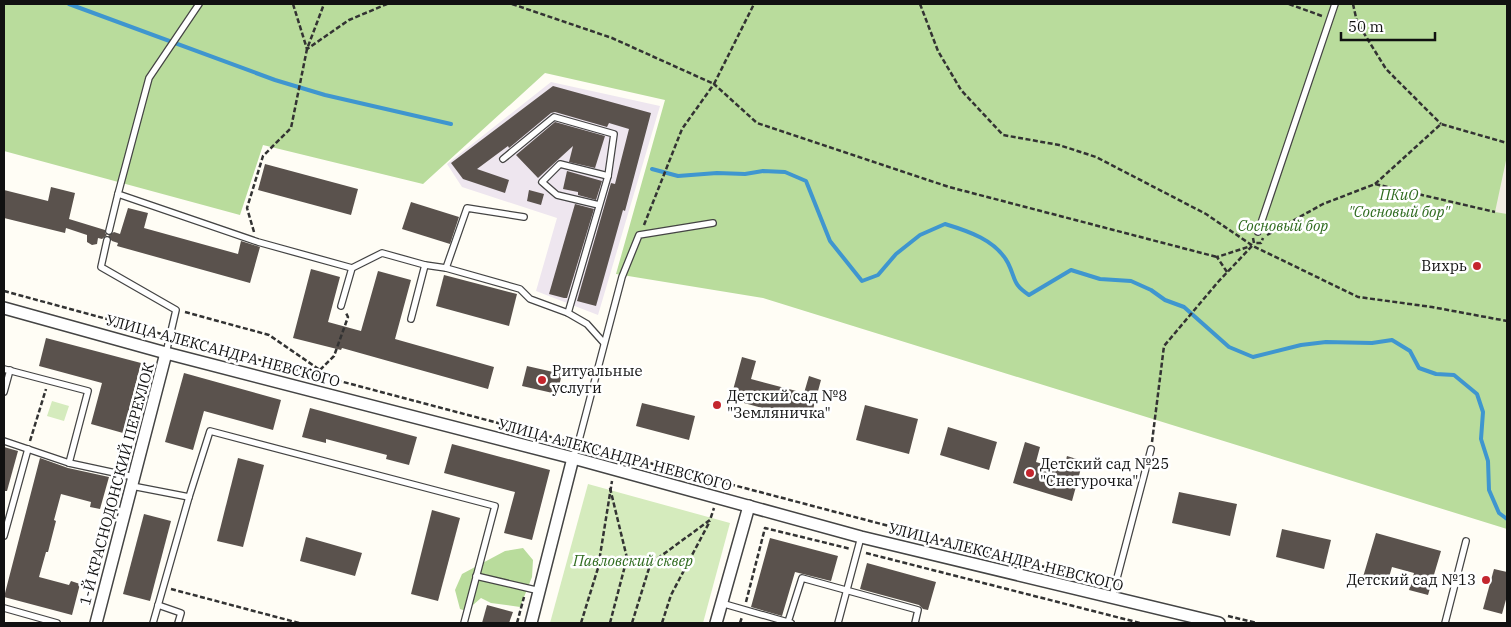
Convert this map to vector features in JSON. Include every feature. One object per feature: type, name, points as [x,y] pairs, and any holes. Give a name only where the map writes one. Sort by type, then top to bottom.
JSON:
[{"type":"street","name":"УЛИЦА АЛЕКСАНДРА НЕВСКОГО","points":[[4,308],[166,353],[573,458],[861,537],[1112,598],[1182,619],[1224,620]]},
{"type":"street","name":"1-Й КРАСНОДОНСКИЙ ПЕРЕУЛОК","points":[[96,623],[166,353]]},
{"type":"street","points":[[531,623],[573,458]]},
{"type":"street","points":[[716,623],[749,506]]},
{"type":"lane","points":[[109,231],[149,78],[199,4]]},
{"type":"lane","points":[[1258,232],[1335,4]]},
{"type":"lane","points":[[504,159],[554,117],[614,134],[608,176],[568,313]]},
{"type":"lane","points":[[599,205],[556,195],[542,182],[560,164],[608,176]]},
{"type":"lane","points":[[118,194],[258,242],[352,268],[382,253],[425,265],[446,268],[520,289],[530,299],[568,313],[587,324],[604,343]]},
{"type":"lane","points":[[446,268],[467,208],[524,216]]},
{"type":"lane","points":[[573,458],[622,278],[640,235],[713,223]]},
{"type":"lane","points":[[107,240],[101,267],[176,310],[166,353]]},
{"type":"lane","points":[[410,319],[425,265]]},
{"type":"lane","points":[[341,306],[352,268]]},
{"type":"lane","points":[[4,392],[7,369],[88,391],[69,463]]},
{"type":"lane","points":[[153,623],[210,431],[495,506],[464,623]]},
{"type":"lane","points":[[4,441],[69,463],[189,497]]},
{"type":"lane","points":[[4,536],[28,449]]},
{"type":"lane","points":[[1112,598],[1151,449]]},
{"type":"lane","points":[[838,623],[861,537]]},
{"type":"lane","points":[[1445,623],[1466,541]]},
{"type":"lane","points":[[476,576],[540,591]]},
{"type":"lane","points":[[721,604],[790,623],[802,578],[918,610],[915,623]]},
{"type":"lane","points":[[158,605],[181,613],[178,623]]},
{"type":"lane","points":[[4,608],[57,623]]},
{"type":"lane","points":[[30,623],[32,616]]},
{"type":"path","points":[[293,4],[307,49]]},
{"type":"path","points":[[258,242],[246,208],[263,156],[291,128],[307,49],[324,4]]},
{"type":"path","points":[[307,49],[349,20],[387,4]]},
{"type":"path","points":[[512,4],[612,38],[714,84],[757,123],[949,187],[1217,257],[1254,244]]},
{"type":"path","points":[[640,235],[682,129],[714,84],[754,4]]},
{"type":"path","points":[[920,4],[938,51],[961,90],[1003,135],[1059,144],[1096,157],[1206,214],[1254,244],[1358,297],[1432,307],[1507,321]]},
{"type":"path","points":[[1288,4],[1330,19]]},
{"type":"path","points":[[1353,4],[1356,22],[1386,70],[1441,124],[1507,143]]},
{"type":"path","points":[[1264,237],[1323,204],[1375,184],[1441,124]]},
{"type":"path","points":[[1375,184],[1495,212]]},
{"type":"path","points":[[1151,449],[1164,346],[1218,282],[1254,244]]},
{"type":"path","points":[[1217,257],[1227,272]]},
{"type":"path","points":[[4,291],[1077,576]]},
{"type":"path","points":[[317,375],[334,356],[340,341],[348,316],[341,306]]},
{"type":"path","points":[[176,310],[269,335],[320,370]]},
{"type":"path","points":[[28,449],[49,381]]},
{"type":"path","points":[[581,623],[598,568],[610,488],[615,470]]},
{"type":"path","points":[[610,488],[627,558],[610,623]]},
{"type":"path","points":[[662,623],[671,595],[710,520],[718,498]]},
{"type":"path","points":[[632,623],[650,564],[710,520]]},
{"type":"path","points":[[740,623],[765,528],[1140,623]]},
{"type":"path","points":[[627,558],[650,564]]},
{"type":"path","points":[[163,587],[300,623]]},
{"type":"path","points":[[1224,620],[1257,623]]},
{"type":"shaded area","points":[[551,82],[660,106],[598,315],[536,291],[557,218],[462,187],[447,164]]},
{"type":"shaded area","points":[[1507,156],[1507,214],[1495,212]]},
{"type":"green space","name":"Сосновый бор","points":[[4,4],[1507,4],[1507,529],[763,298],[616,274],[665,100],[545,73],[423,184],[263,145],[240,215],[4,151]]},
{"type":"green space","points":[[52,401],[69,406],[64,421],[47,416]]},
{"type":"green space","name":"Павловский сквер","points":[[588,484],[730,523],[703,623],[550,623]]},
{"type":"green space","points":[[523,548],[533,560],[532,577],[520,607],[491,603],[481,598],[466,611],[460,609],[455,590],[462,574],[505,551]]},
{"type":"building","points":[[553,86],[651,113],[625,211],[623,210],[596,306],[577,301],[611,183],[615,184],[629,129],[609,123],[607,127],[555,112],[551,113],[509,148],[508,146],[477,169],[509,180],[505,193],[463,179],[451,163]]},
{"type":"building","points":[[555,122],[605,136],[595,168],[569,162],[573,146],[538,178],[516,155]]},
{"type":"building","points":[[265,164],[358,189],[351,215],[258,190]]},
{"type":"building","points":[[567,171],[602,181],[596,200],[578,195],[578,192],[563,189]]},
{"type":"building","points":[[51,187],[75,193],[69,219],[105,230],[107,235],[102,239],[98,238],[97,244],[92,245],[87,242],[87,235],[66,228],[65,233],[4,218],[4,190],[48,201]]},
{"type":"building","points":[[529,190],[544,194],[541,205],[527,201]]},
{"type":"building","points":[[411,202],[459,217],[450,244],[402,229]]},
{"type":"building","points":[[575,204],[594,209],[567,298],[564,298],[549,294]]},
{"type":"building","points":[[128,208],[148,213],[144,228],[238,254],[241,241],[260,247],[250,283],[117,246],[118,243],[112,241],[108,236],[114,232],[120,234]]},
{"type":"building","points":[[311,269],[340,277],[328,322],[361,331],[378,271],[411,280],[395,339],[494,367],[488,389],[342,348],[341,350],[293,338]]},
{"type":"building","points":[[444,275],[517,294],[509,326],[436,306]]},
{"type":"building","points":[[46,338],[141,363],[123,433],[91,424],[102,383],[39,366]]},
{"type":"building","points":[[742,357],[756,361],[751,379],[804,393],[809,376],[821,380],[812,413],[797,408],[794,417],[744,403],[746,394],[733,390]]},
{"type":"building","name":"Ритуальные услуги","points":[[527,366],[562,374],[557,394],[522,386]]},
{"type":"building","points":[[184,373],[281,400],[273,430],[204,411],[193,450],[165,442]]},
{"type":"building","points":[[642,403],[695,416],[689,440],[636,426]]},
{"type":"building","points":[[865,405],[918,419],[909,454],[856,440]]},
{"type":"building","points":[[310,408],[417,437],[409,465],[386,459],[387,455],[326,439],[326,443],[302,437]]},
{"type":"building","points":[[948,427],[997,442],[989,470],[940,455]]},
{"type":"building","points":[[1025,442],[1040,447],[1036,462],[1063,470],[1067,456],[1083,461],[1072,501],[1013,483]]},
{"type":"building","points":[[452,444],[550,470],[532,540],[504,533],[515,492],[444,473]]},
{"type":"building","points":[[4,447],[18,451],[7,491],[4,491]]},
{"type":"building","points":[[40,458],[68,468],[109,477],[100,509],[90,507],[91,502],[61,494],[54,520],[56,521],[48,552],[46,552],[39,577],[69,585],[71,581],[80,584],[72,615],[4,597]]},
{"type":"building","points":[[238,458],[264,465],[243,547],[217,541]]},
{"type":"building","points":[[1179,492],[1237,504],[1230,536],[1172,523]]},
{"type":"building","points":[[432,510],[460,518],[438,601],[411,594]]},
{"type":"building","points":[[144,514],[171,521],[150,601],[123,594]]},
{"type":"building","points":[[1282,529],[1331,540],[1324,569],[1276,557]]},
{"type":"building","points":[[1376,533],[1441,551],[1428,595],[1409,590],[1414,573],[1392,567],[1387,584],[1363,577]]},
{"type":"building","points":[[306,537],[362,553],[355,576],[300,561]]},
{"type":"building","points":[[770,538],[838,556],[831,581],[795,572],[782,616],[751,607]]},
{"type":"building","points":[[867,563],[936,582],[928,610],[923,609],[919,605],[860,589]]},
{"type":"building","points":[[1494,569],[1507,572],[1507,596],[1502,614],[1483,609]]},
{"type":"building","points":[[487,605],[513,612],[509,623],[482,623]]},
{"type":"waterway","points":[[69,4],[275,80],[325,95],[451,124]]},
{"type":"waterway","points":[[652,169],[678,176],[717,173],[745,174],[763,171],[785,172],[806,181],[830,241],[862,281],[878,275],[896,254],[920,235],[945,224],[972,233],[989,242],[1003,255],[1015,281],[1029,295],[1071,270],[1100,279],[1131,281],[1151,290],[1165,300],[1184,307],[1229,347],[1253,357],[1301,345],[1326,342],[1372,343],[1392,340],[1410,351],[1419,368],[1436,374],[1454,375],[1477,394],[1483,412],[1481,439],[1488,461],[1489,490],[1499,513],[1507,519]]},
{"type":"place","name":"Вихрь","points":[[1477,266]]},
{"type":"place","name":"Ритуальные услуги","points":[[542,380]]},
{"type":"place","name":"Детский сад №8 \"Земляничка\"","points":[[717,405]]},
{"type":"place","name":"Детский сад №25 \"Снегурочка\"","points":[[1030,473]]},
{"type":"place","name":"Детский сад №13","points":[[1486,580]]},
{"type":"park label","name":"ПКиО \"Сосновый бор\"","points":[[1399,204]]}]
